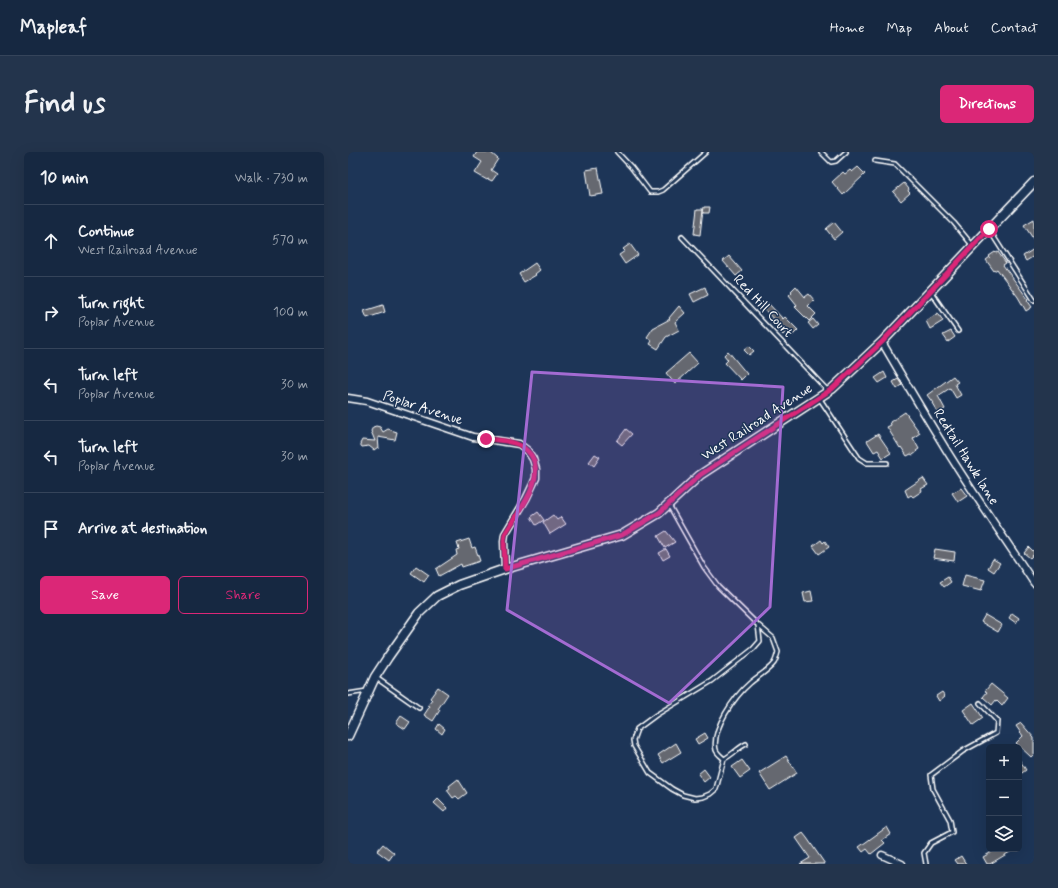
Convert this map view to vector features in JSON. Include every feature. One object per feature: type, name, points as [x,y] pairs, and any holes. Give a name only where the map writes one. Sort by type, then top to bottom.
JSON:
[{"type":"main road","name":"West Railroad Avenue","points":[[348,736],[375,677],[400,638],[419,613],[437,596],[459,585],[505,569],[622,535],[659,513],[700,475],[828,391],[882,342],[930,290],[1033,184]]},
{"type":"street","name":"Redtail Hawk lane","points":[[882,342],[948,452],[984,506],[999,533],[1034,584]]},
{"type":"street","name":"Poplar Avenue","points":[[348,398],[367,402],[473,437],[518,444],[527,450],[533,459],[536,469],[536,478],[526,499],[505,534],[505,569]]},
{"type":"street","points":[[882,855],[902,864]]},
{"type":"lane","points":[[617,152],[631,167],[650,192],[663,190],[706,152]]},
{"type":"lane","points":[[821,152],[833,162],[846,152]]},
{"type":"lane","points":[[875,161],[895,164],[954,223],[973,246]]},
{"type":"lane","points":[[989,229],[1034,300]]},
{"type":"lane","name":"Red Hill Court","points":[[682,237],[828,391]]},
{"type":"lane","points":[[930,290],[958,331]]},
{"type":"lane","points":[[819,397],[859,458],[867,463],[887,463]]},
{"type":"lane","points":[[669,505],[704,567],[718,586],[773,638],[778,652],[774,663],[748,685],[723,718],[717,730],[715,740],[716,751],[724,759]]},
{"type":"lane","points":[[746,744],[736,749],[724,759],[716,789],[703,797],[695,798],[683,795],[672,789],[650,773],[634,746],[633,740],[637,729],[656,715],[712,681],[753,650],[760,641],[758,625]]},
{"type":"lane","points":[[375,677],[419,708]]},
{"type":"lane","points":[[348,694],[369,690]]},
{"type":"lane","points":[[926,864],[924,852],[931,843],[952,832],[950,820],[933,789],[931,775],[963,751],[996,733],[997,721],[980,703]]},
{"type":"highlighted area","points":[[532,372],[783,387],[770,607],[669,703],[507,610]]},
{"type":"building","points":[[477,152],[490,152],[498,159],[491,170],[497,174],[492,181],[487,180],[475,173],[482,162],[474,157]]},
{"type":"building","points":[[858,167],[865,174],[843,195],[832,182],[843,172],[845,174],[850,170],[852,172]]},
{"type":"building","points":[[598,168],[603,194],[590,196],[586,170]]},
{"type":"building","points":[[904,183],[909,189],[908,191],[910,193],[901,201],[893,192]]},
{"type":"building","points":[[704,207],[710,207],[709,213],[703,213]]},
{"type":"building","points":[[697,209],[703,209],[700,235],[694,234]]},
{"type":"building","points":[[1034,219],[1034,240],[1024,225]]},
{"type":"building","points":[[834,222],[842,232],[834,239],[826,229]]},
{"type":"building","points":[[630,244],[638,255],[625,264],[619,255],[625,251],[623,249]]},
{"type":"building","points":[[1034,249],[1034,256],[1026,261],[1023,256]]},
{"type":"building","points":[[995,252],[998,252],[1006,263],[1003,265],[1028,299],[1027,300],[1032,307],[1026,311],[1018,297],[997,269],[994,271],[986,260]]},
{"type":"building","points":[[729,256],[742,271],[736,276],[723,261]]},
{"type":"building","points":[[535,263],[540,270],[535,274],[536,275],[524,282],[519,274]]},
{"type":"building","points":[[796,286],[805,297],[809,294],[814,300],[808,306],[816,314],[809,321],[795,307],[797,305],[789,295]]},
{"type":"building","points":[[705,287],[708,295],[694,302],[690,294]]},
{"type":"building","points":[[768,303],[783,319],[785,317],[798,330],[792,336],[787,331],[783,335],[777,329],[780,326],[763,308]]},
{"type":"building","points":[[383,305],[385,312],[367,318],[364,311]]},
{"type":"building","points":[[679,306],[685,313],[675,322],[679,330],[666,337],[658,349],[650,344],[652,341],[647,337],[653,328],[670,319],[669,318]]},
{"type":"building","points":[[938,313],[943,321],[930,329],[926,321]]},
{"type":"building","points":[[813,319],[818,325],[813,329],[808,323]]},
{"type":"building","points":[[951,331],[955,337],[948,342],[943,335]]},
{"type":"building","points":[[749,346],[754,351],[749,355],[744,350]]},
{"type":"building","points":[[728,351],[747,374],[741,380],[725,363],[728,360],[724,355]]},
{"type":"building","points":[[689,353],[698,363],[675,384],[666,373]]},
{"type":"building","points":[[884,372],[887,378],[879,383],[875,378]]},
{"type":"building","points":[[953,376],[958,382],[955,384],[961,395],[956,398],[950,388],[938,396],[945,409],[938,413],[927,395]]},
{"type":"building","points":[[898,379],[902,385],[897,389],[893,382]]},
{"type":"building","points":[[905,412],[920,433],[913,438],[919,449],[913,455],[911,454],[907,456],[901,447],[900,448],[887,427],[891,425],[890,422]]},
{"type":"building","points":[[373,427],[380,427],[383,432],[388,429],[397,432],[395,440],[378,437],[379,449],[378,447],[374,450],[369,446],[362,447],[360,444],[362,440],[375,441],[371,431]]},
{"type":"building","points":[[626,429],[632,434],[622,445],[617,441]]},
{"type":"building","points":[[878,434],[891,453],[883,458],[878,450],[874,452],[867,441]]},
{"type":"building","points":[[595,454],[600,457],[594,466],[589,462]]},
{"type":"building","points":[[923,478],[928,485],[921,489],[922,491],[913,497],[911,495],[908,497],[905,490]]},
{"type":"building","points":[[961,488],[967,496],[958,502],[952,493]]},
{"type":"building","points":[[538,512],[544,520],[536,525],[531,517]]},
{"type":"building","points":[[553,515],[557,520],[561,517],[566,524],[550,534],[543,522]]},
{"type":"building","points":[[666,531],[675,542],[665,548],[658,536]]},
{"type":"building","points":[[469,539],[472,548],[475,547],[480,561],[462,567],[461,564],[439,576],[436,569],[457,555],[456,550],[459,549],[457,543]]},
{"type":"building","points":[[821,540],[823,543],[825,541],[829,547],[819,554],[813,546]]},
{"type":"building","points":[[1029,547],[1034,552],[1030,558],[1024,553]]},
{"type":"building","points":[[666,549],[670,556],[663,560],[659,553]]},
{"type":"building","points":[[935,549],[955,552],[954,561],[933,558]]},
{"type":"building","points":[[993,559],[1000,563],[994,572],[988,568]]},
{"type":"building","points":[[416,566],[429,575],[424,582],[411,573]]},
{"type":"building","points":[[965,575],[985,580],[981,591],[962,586]]},
{"type":"building","points":[[948,577],[951,582],[944,587],[940,582]]},
{"type":"building","points":[[811,591],[813,601],[805,602],[803,593]]},
{"type":"building","points":[[1012,613],[1019,618],[1016,623],[1009,618]]},
{"type":"building","points":[[985,615],[1002,625],[998,632],[981,622]]},
{"type":"building","points":[[991,684],[1008,698],[1002,706],[996,700],[992,705],[983,697],[987,692],[985,691]]},
{"type":"building","points":[[438,687],[448,694],[438,709],[440,710],[433,721],[424,715],[430,706],[428,705],[432,700],[430,698]]},
{"type":"building","points":[[942,692],[945,696],[939,701],[936,696]]},
{"type":"building","points":[[973,703],[983,718],[973,725],[963,710]]},
{"type":"building","points":[[401,716],[410,722],[405,729],[396,723]]},
{"type":"building","points":[[1021,723],[1034,738],[1034,754],[1031,757],[1022,749],[1022,744],[1016,743],[1023,736],[1016,726]]},
{"type":"building","points":[[439,724],[445,729],[442,734],[436,729]]},
{"type":"building","points":[[705,733],[708,738],[698,744],[695,739]]},
{"type":"building","points":[[676,743],[681,752],[663,763],[658,755]]},
{"type":"building","points":[[786,756],[797,773],[770,790],[759,773]]},
{"type":"building","points":[[742,760],[750,771],[740,778],[732,767]]},
{"type":"building","points":[[1022,764],[1026,770],[1022,773]]},
{"type":"building","points":[[704,769],[710,777],[704,782],[698,774]]},
{"type":"building","points":[[458,779],[467,793],[459,799],[456,796],[453,798],[447,790],[450,788],[449,786]]},
{"type":"building","points":[[438,799],[447,808],[444,812],[434,803]]},
{"type":"building","points":[[887,827],[891,834],[882,840],[885,843],[871,854],[867,849],[863,852],[859,847]]},
{"type":"building","points":[[803,833],[825,864],[800,864],[810,858],[796,838]]},
{"type":"building","points":[[383,844],[394,853],[389,860],[377,851]]},
{"type":"building","points":[[992,852],[1010,852],[990,864],[987,864],[983,857]]},
{"type":"building","points":[[961,856],[966,864],[958,864],[955,860]]},
{"type":"route","points":[[486,439],[518,444],[527,450],[533,459],[536,469],[536,478],[531,490],[505,534],[505,569],[622,535],[659,513],[700,475],[832,389],[882,342],[989,229]]}]
